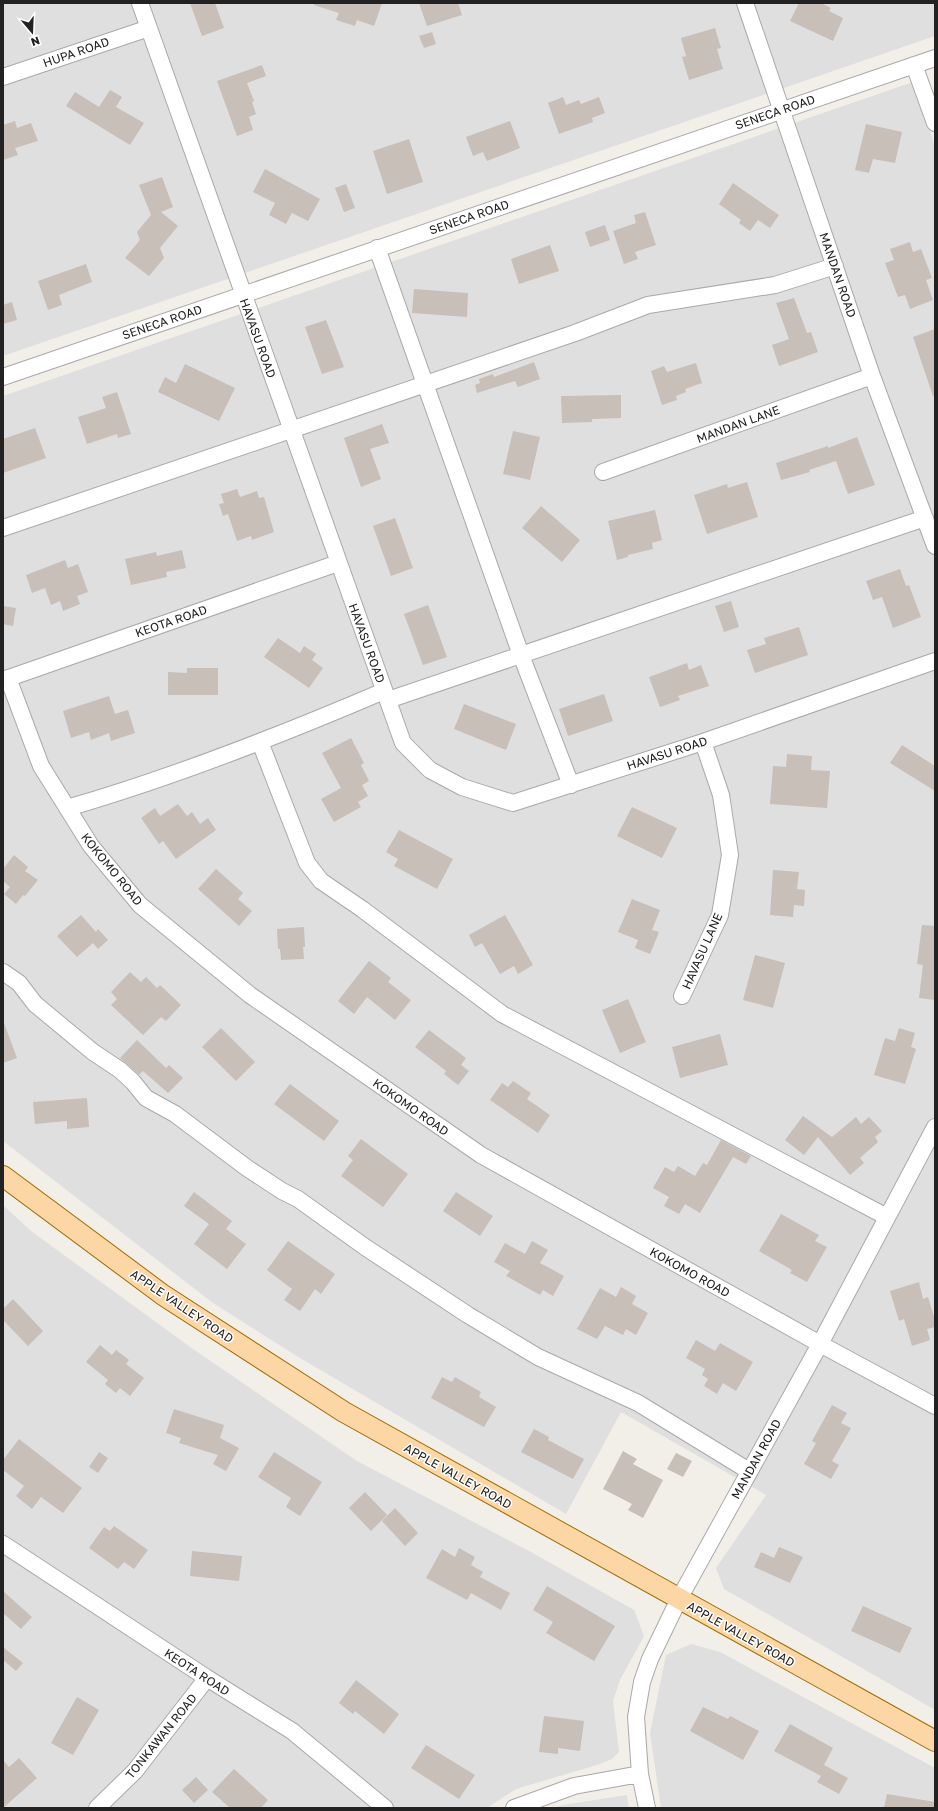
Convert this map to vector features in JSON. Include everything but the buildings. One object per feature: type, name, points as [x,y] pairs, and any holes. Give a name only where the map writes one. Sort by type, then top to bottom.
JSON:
[{"type":"main road","name":"APPLE VALLEY ROAD","points":[[3,1176],[163,1295],[344,1412],[935,1741]]},
{"type":"street","name":"HAVASU ROAD","points":[[140,3],[403,743],[430,770],[462,787],[513,803],[703,742],[935,661]]},
{"type":"street","name":"MANDAN ROAD","points":[[745,3],[872,376],[935,546]]},
{"type":"street","name":"HUPA ROAD","points":[[3,77],[149,28]]},
{"type":"street","name":"SENECA ROAD","points":[[3,377],[782,109],[935,58]]},
{"type":"street","points":[[914,65],[935,123]]},
{"type":"street","points":[[377,248],[521,655],[571,785]]},
{"type":"street","points":[[3,528],[575,333],[648,305],[775,284],[835,266]]},
{"type":"street","name":"MANDAN LANE","points":[[603,472],[872,376]]},
{"type":"street","points":[[67,808],[120,793],[386,695],[521,655],[925,518]]},
{"type":"street","name":"KEOTA ROAD","points":[[5,679],[338,563]]},
{"type":"street","name":"KOKOMO ROAD","points":[[5,679],[41,766],[92,846],[140,905],[250,995],[480,1155],[820,1344],[935,1406]]},
{"type":"street","points":[[260,742],[307,863],[321,881],[362,909],[502,1014],[887,1217]]},
{"type":"street","name":"HAVASU LANE","points":[[682,996],[720,915],[730,855],[721,795],[703,742]]},
{"type":"street","points":[[3,972],[19,983],[35,1004],[93,1052],[120,1070],[133,1082],[146,1098],[175,1114],[247,1168],[282,1191],[298,1199],[365,1247],[442,1298],[538,1357],[638,1403],[750,1471]]},
{"type":"street","name":"MANDAN ROAD","points":[[647,1808],[640,1774],[636,1717],[642,1682],[650,1659],[679,1599],[820,1344],[935,1127]]},
{"type":"street","name":"KEOTA ROAD","points":[[3,1544],[207,1678],[292,1731],[385,1808]]},
{"type":"street","name":"TONKAWAN ROAD","points":[[97,1808],[135,1771],[207,1678]]},
{"type":"street","points":[[514,1808],[574,1786],[640,1774]]},
{"type":"shaded area","points":[[3,3],[935,3],[935,36],[3,356]]},
{"type":"shaded area","points":[[913,82],[935,146],[935,1710],[724,1589],[716,1568],[766,1495],[621,1412],[566,1514],[300,1358],[213,1303],[3,1141],[3,396]]},
{"type":"shaded area","points":[[3,1205],[31,1231],[193,1349],[357,1461],[531,1552],[634,1610],[644,1636],[620,1680],[613,1701],[619,1752],[612,1759],[600,1764],[516,1789],[487,1808],[3,1808]]},
{"type":"shaded area","points":[[691,1644],[720,1652],[935,1768],[935,1808],[661,1808],[650,1733],[666,1655]]},
{"type":"shaded area","points":[[627,1795],[629,1808],[554,1808],[562,1805]]}]
